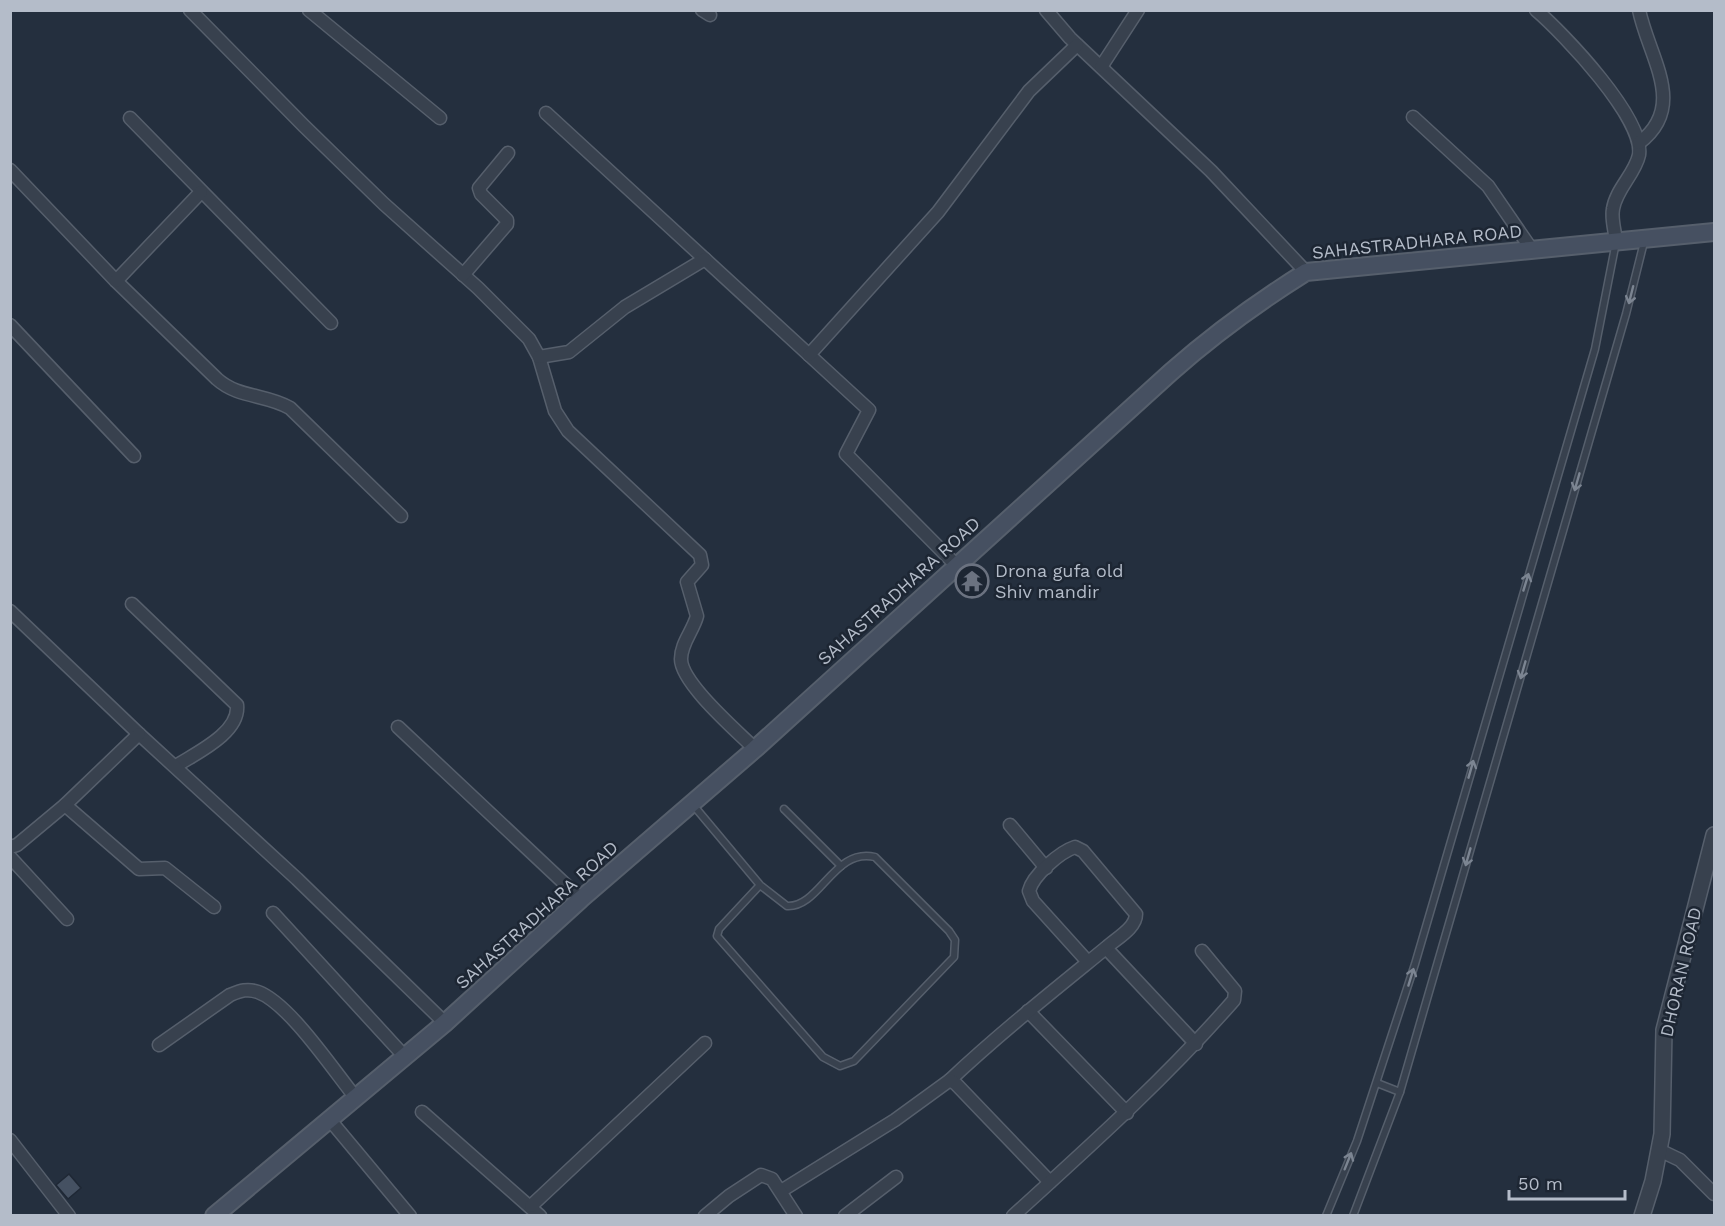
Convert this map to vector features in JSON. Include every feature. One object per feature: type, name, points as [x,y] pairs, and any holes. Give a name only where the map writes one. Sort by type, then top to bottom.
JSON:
[{"type":"main road","name":"SAHASTRADHARA ROAD","points":[[214,1215],[445,1023],[1215,333],[1306,272],[1714,232]]},
{"type":"street","points":[[190,10],[384,204],[463,275],[529,339],[538,357],[555,411],[568,431],[702,559],[700,567],[687,582],[697,616],[683,647],[681,665],[686,678],[754,748]]},
{"type":"street","points":[[309,10],[440,118]]},
{"type":"street","points":[[1046,10],[1077,45],[1211,171],[1306,272]]},
{"type":"street","points":[[1101,67],[1138,10]]},
{"type":"street","points":[[1536,10],[1578,51],[1606,86],[1630,122],[1639,143],[1638,158],[1613,208],[1616,241]]},
{"type":"street","points":[[1639,10],[1664,99],[1659,120],[1648,136],[1639,143]]},
{"type":"street","points":[[808,354],[939,212],[1029,91],[1077,45]]},
{"type":"street","points":[[546,113],[868,410],[846,454],[957,566]]},
{"type":"street","points":[[1413,117],[1488,186],[1532,250]]},
{"type":"street","points":[[130,118],[331,323]]},
{"type":"street","points":[[463,275],[507,224],[507,220],[481,194],[479,188],[508,153]]},
{"type":"street","points":[[10,170],[116,281],[225,387],[236,392],[276,400],[298,414],[401,516]]},
{"type":"street","points":[[116,281],[201,192]]},
{"type":"street","points":[[538,357],[569,352],[626,307],[705,259]]},
{"type":"street","points":[[10,325],[134,456]]},
{"type":"street","points":[[132,604],[237,705],[235,720],[220,736],[176,766]]},
{"type":"street","points":[[10,611],[445,1023]]},
{"type":"street","points":[[398,727],[581,899]]},
{"type":"street","points":[[10,846],[17,845],[66,805],[139,734]]},
{"type":"street","points":[[66,805],[139,869],[165,868],[214,908]]},
{"type":"street","points":[[1010,825],[1046,868]]},
{"type":"street","name":"DHORAN ROAD","points":[[1642,1215],[1653,1181],[1665,1109],[1664,1030],[1714,835]]},
{"type":"street","points":[[780,1191],[885,1127],[950,1080],[1136,921],[1136,914],[1124,897],[1079,848],[1071,848],[1032,882],[1029,891],[1030,896],[1088,962]]},
{"type":"street","points":[[10,857],[67,919]]},
{"type":"street","points":[[273,913],[405,1057]]},
{"type":"street","points":[[1106,948],[1196,1044]]},
{"type":"street","points":[[1013,1215],[1127,1113],[1196,1044],[1236,997],[1235,991],[1202,951]]},
{"type":"street","points":[[159,1045],[230,995],[241,990],[260,992],[288,1014],[356,1098]]},
{"type":"street","points":[[1028,1011],[1127,1113]]},
{"type":"street","points":[[531,1206],[705,1043]]},
{"type":"street","points":[[950,1080],[1050,1182]]},
{"type":"street","points":[[422,1112],[540,1215]]},
{"type":"street","points":[[330,1120],[410,1215]]},
{"type":"street","points":[[10,1140],[69,1215]]},
{"type":"street","points":[[1659,1150],[1680,1160],[1712,1186]]},
{"type":"street","points":[[705,1215],[761,1175],[772,1179],[796,1215]]},
{"type":"street","points":[[845,1215],[896,1177]]},
{"type":"lane","points":[[1353,1215],[1400,1092],[1626,314],[1645,238]]},
{"type":"lane","points":[[1326,1215],[1377,1083],[1415,963],[1595,349],[1616,241]]},
{"type":"lane","points":[[692,804],[760,885],[781,903],[796,906],[841,866],[857,856],[867,855],[879,860],[949,931],[956,948],[951,962],[902,1008],[861,1055],[846,1065],[827,1061],[717,936],[719,929],[760,885]]},
{"type":"lane","points":[[784,809],[841,866]]},
{"type":"lane","points":[[1377,1083],[1400,1092]]},
{"type":"building","points":[[69,1174],[81,1188],[68,1199],[56,1185]]},
{"type":"place","name":"Drona gufa old Shiv mandir","points":[[972,581]]}]
